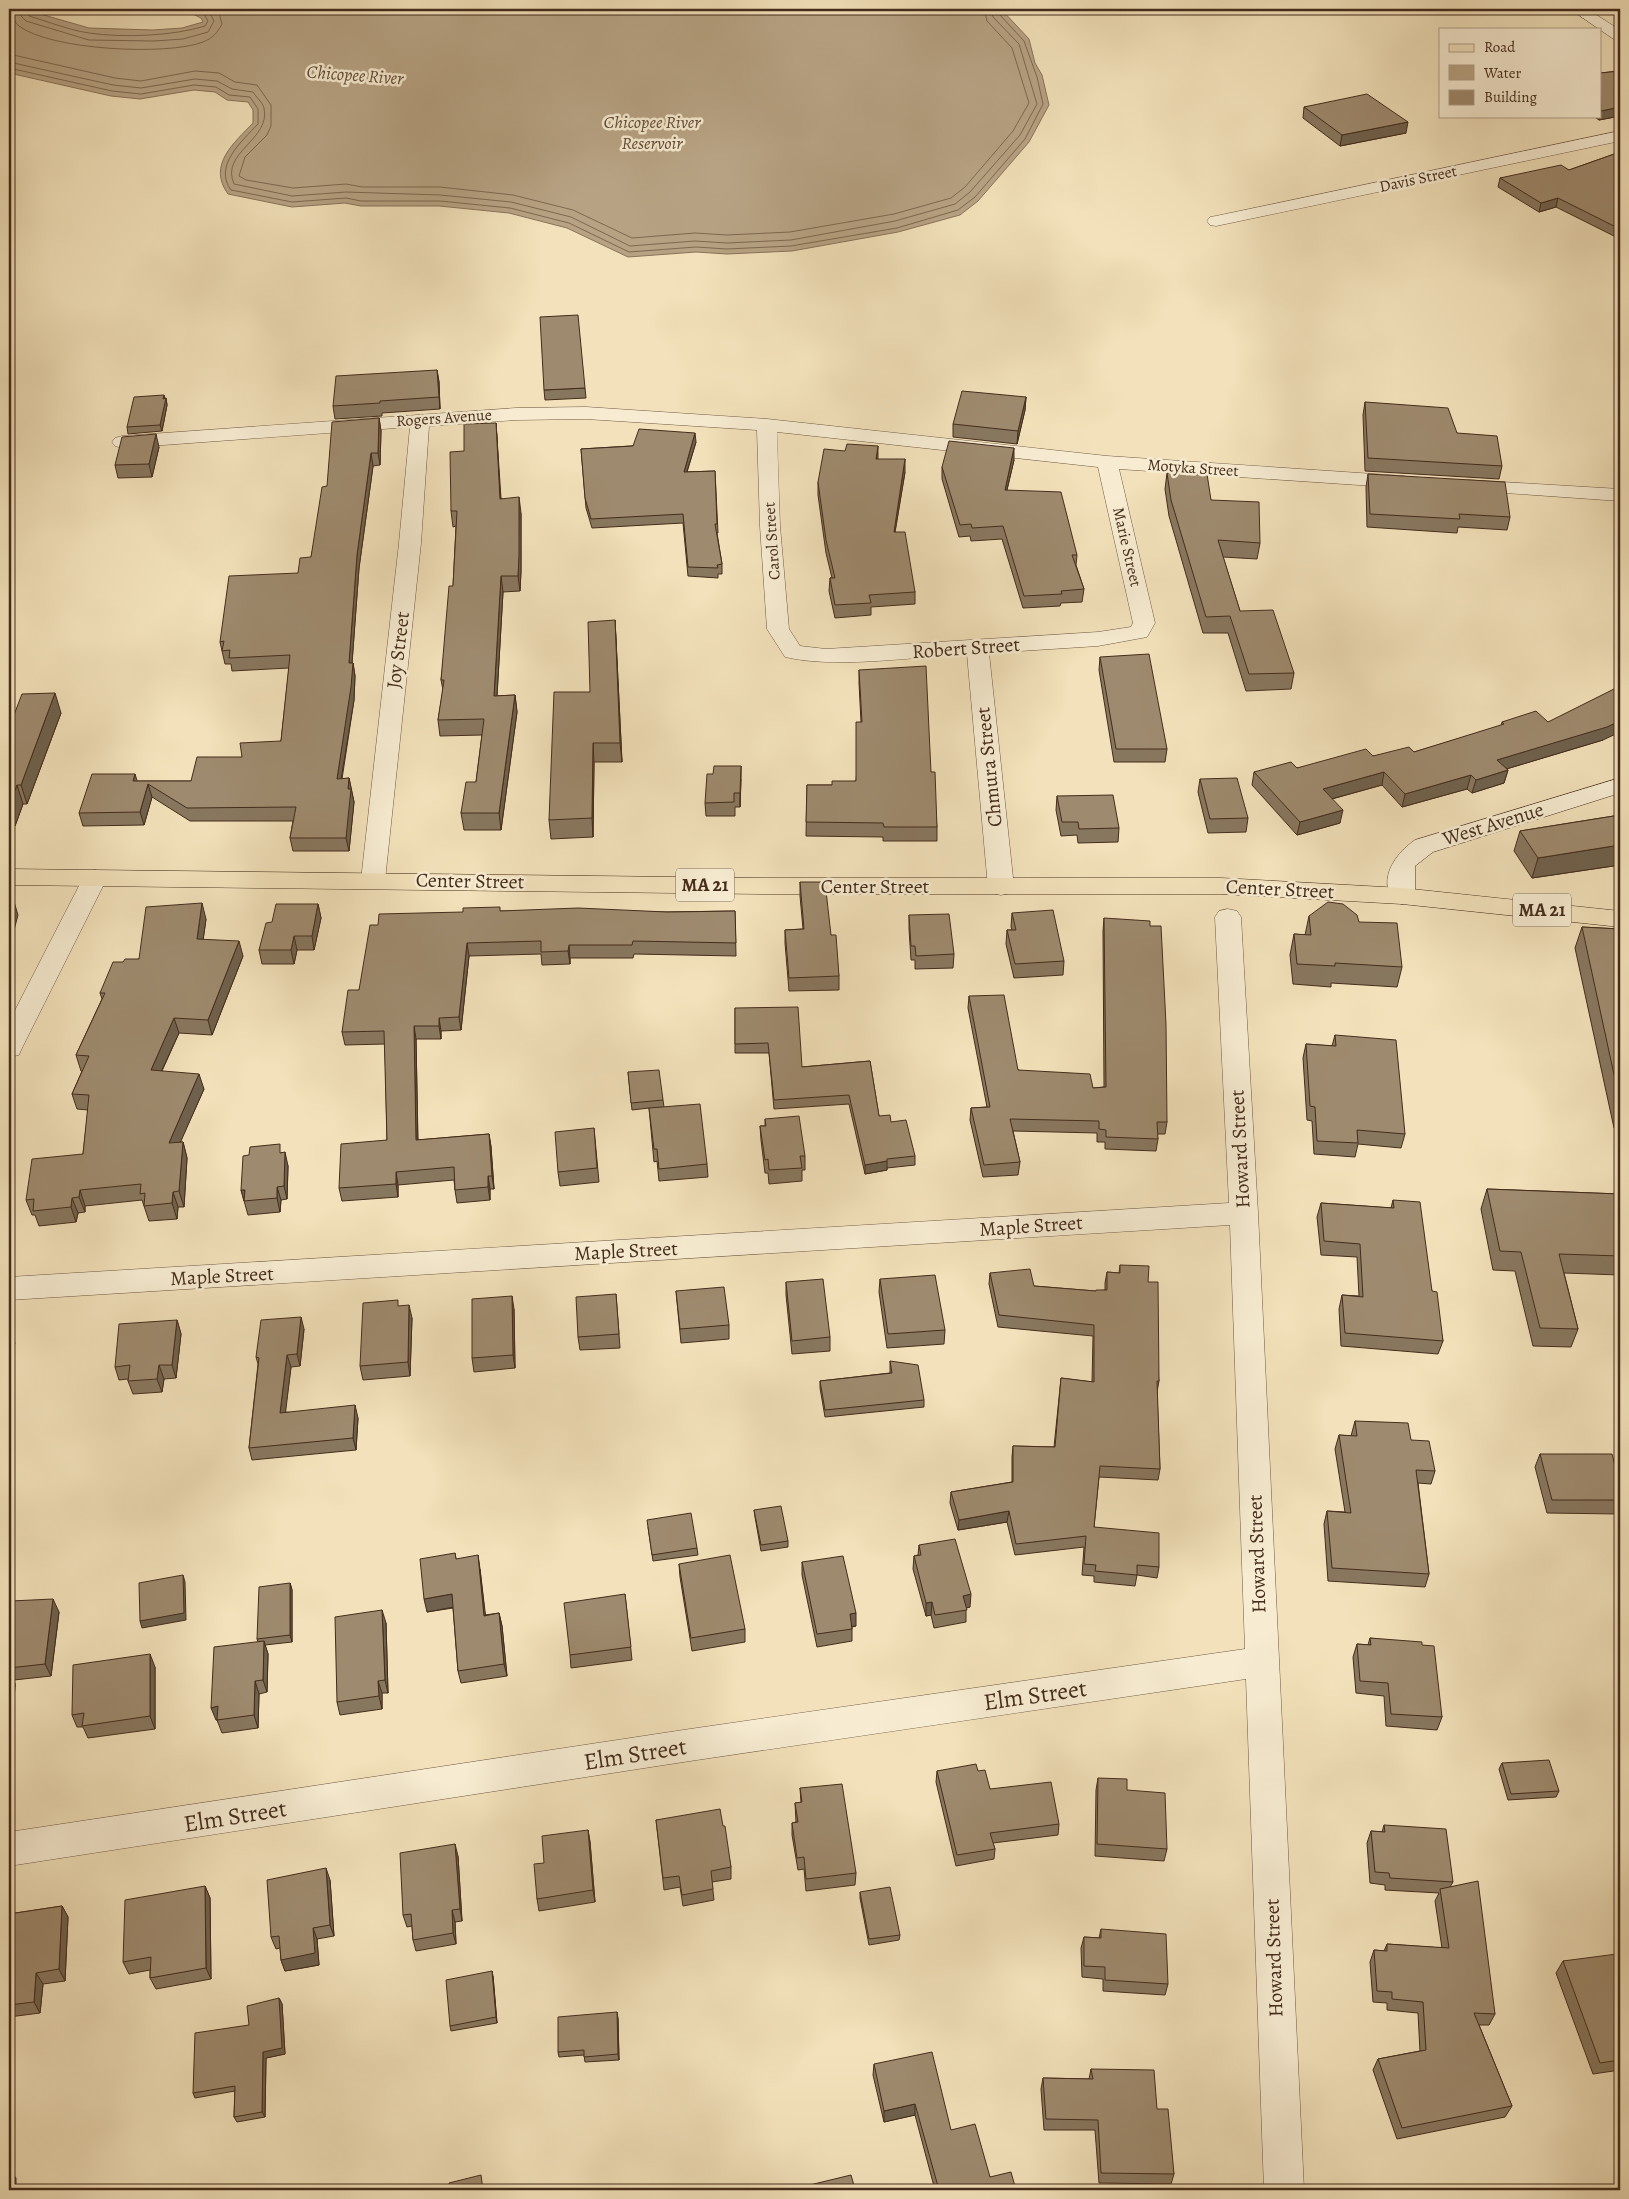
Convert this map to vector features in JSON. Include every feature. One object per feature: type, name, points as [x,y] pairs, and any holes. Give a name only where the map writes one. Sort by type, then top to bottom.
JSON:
[{"type":"main road","name":"Center Street","points":[[9,877],[762,886],[1221,886],[1402,896],[1620,919]]},
{"type":"street","points":[[1577,9],[1620,37]]},
{"type":"street","name":"Davis Street","points":[[1216,221],[1620,136]]},
{"type":"street","name":"Rogers Avenue","points":[[122,442],[516,414],[586,413],[767,425]]},
{"type":"street","name":"Joy Street","points":[[373,880],[410,542],[420,420]]},
{"type":"street","name":"Motyka Street","points":[[767,425],[1106,462],[1620,495]]},
{"type":"street","name":"Carol Street","points":[[767,425],[770,526],[778,629],[793,652]]},
{"type":"street","name":"Marie Street","points":[[1106,462],[1144,623],[1139,632]]},
{"type":"street","name":"Robert Street","points":[[793,652],[826,656],[1098,639],[1139,632]]},
{"type":"street","name":"Chmura Street","points":[[978,647],[1001,887]]},
{"type":"street","name":"West Avenue","points":[[1402,896],[1402,864],[1407,856],[1424,846],[1620,785]]},
{"type":"street","points":[[9,1048],[95,878]]},
{"type":"street","name":"Howard Street","points":[[1228,917],[1244,1213],[1284,2190]]},
{"type":"street","name":"Maple Street","points":[[9,1289],[1244,1213]]},
{"type":"street","name":"Elm Street","points":[[9,1849],[700,1744],[1261,1662]]},
{"type":"water","name":"Chicopee River Reservoir","points":[[9,9],[23,9],[89,28],[153,30],[182,28],[203,22],[201,18],[183,9],[1001,9],[1029,39],[1035,63],[1042,75],[1049,105],[1029,142],[978,201],[960,215],[898,232],[792,251],[727,254],[696,252],[628,257],[567,228],[509,213],[439,206],[361,206],[345,203],[292,207],[228,194],[222,183],[220,173],[225,155],[253,123],[253,110],[248,102],[227,100],[215,92],[194,90],[140,99],[111,96],[9,73]]},
{"type":"building","points":[[1620,71],[1620,107],[1602,111],[1602,73]]},
{"type":"building","points":[[1367,94],[1408,122],[1342,135],[1304,107]]},
{"type":"building","points":[[1620,152],[1620,229],[1558,198],[1541,203],[1500,178],[1561,165],[1569,170]]},
{"type":"building","points":[[578,315],[585,388],[544,390],[540,317]]},
{"type":"building","points":[[437,370],[439,397],[333,406],[336,376]]},
{"type":"building","points":[[962,391],[1026,397],[1018,431],[953,424]]},
{"type":"building","points":[[164,395],[163,399],[166,398],[160,425],[127,427],[134,397]]},
{"type":"building","points":[[1365,402],[1448,408],[1457,433],[1497,436],[1502,466],[1368,458]]},
{"type":"building","points":[[379,418],[378,453],[371,453],[357,555],[349,663],[353,663],[351,687],[337,779],[349,778],[348,789],[351,789],[346,838],[290,838],[296,807],[187,808],[148,784],[140,812],[79,813],[92,774],[135,774],[133,781],[191,781],[197,757],[242,757],[240,743],[281,741],[290,655],[229,658],[230,650],[222,651],[224,641],[220,642],[229,576],[298,573],[300,558],[311,557],[322,487],[327,486],[332,422]]},
{"type":"building","points":[[496,423],[500,499],[519,497],[519,556],[518,576],[501,576],[494,696],[515,695],[499,813],[461,813],[466,782],[476,782],[484,719],[438,720],[444,680],[441,680],[449,586],[453,586],[457,511],[451,511],[450,452],[464,451],[464,424]]},
{"type":"building","points":[[639,429],[695,433],[684,472],[715,471],[717,524],[715,524],[722,564],[717,565],[718,568],[688,567],[683,514],[591,519],[585,498],[581,449],[633,446]]},
{"type":"building","points":[[156,434],[149,464],[115,465],[122,437]]},
{"type":"building","points":[[949,441],[1014,448],[1005,490],[1061,492],[1077,555],[1072,555],[1084,589],[1061,591],[1062,594],[1024,596],[1003,526],[972,528],[971,524],[960,525],[942,467]]},
{"type":"building","points":[[847,444],[878,446],[876,459],[905,459],[894,532],[905,532],[915,592],[869,595],[871,603],[835,605],[830,578],[835,578],[826,540],[818,482],[824,449],[845,451]]},
{"type":"building","points":[[1167,473],[1207,474],[1211,500],[1259,502],[1260,543],[1218,540],[1240,611],[1273,610],[1294,673],[1249,674],[1230,616],[1206,617],[1171,500]]},
{"type":"building","points":[[1368,474],[1505,482],[1510,517],[1459,514],[1460,519],[1370,514]]},
{"type":"building","points":[[615,620],[620,743],[593,743],[592,818],[549,820],[554,692],[590,692],[588,622]]},
{"type":"building","points":[[1149,654],[1167,749],[1116,749],[1100,657]]},
{"type":"building","points":[[926,666],[931,772],[935,772],[937,827],[884,827],[883,823],[806,822],[807,785],[832,785],[832,781],[856,781],[856,722],[862,722],[859,670]]},
{"type":"building","points":[[1620,686],[1620,721],[1607,727],[1497,760],[1508,770],[1476,780],[1471,775],[1405,794],[1384,772],[1323,789],[1343,810],[1300,822],[1254,772],[1291,762],[1297,768],[1366,749],[1373,756],[1409,747],[1414,752],[1504,724],[1502,722],[1536,711],[1548,722]]},
{"type":"building","points":[[55,693],[21,785],[17,785],[9,805],[9,728],[22,694]]},
{"type":"building","points":[[714,766],[741,766],[740,793],[734,793],[734,802],[705,803],[707,774],[713,774]]},
{"type":"building","points":[[1237,778],[1248,818],[1210,819],[1200,779]]},
{"type":"building","points":[[1113,795],[1119,828],[1079,829],[1078,822],[1062,822],[1057,796]]},
{"type":"building","points":[[1620,815],[1620,845],[1538,858],[1520,831]]},
{"type":"building","points":[[800,882],[825,882],[831,935],[836,935],[839,976],[789,978],[785,930],[804,929]]},
{"type":"building","points":[[1328,902],[1343,904],[1357,915],[1359,922],[1397,923],[1402,967],[1335,963],[1335,966],[1297,964],[1294,934],[1311,935],[1309,916]]},
{"type":"building","points":[[202,903],[197,939],[239,941],[208,1020],[174,1018],[151,1070],[199,1074],[169,1143],[183,1142],[179,1191],[173,1192],[172,1203],[144,1206],[145,1193],[140,1194],[141,1184],[80,1190],[79,1197],[72,1198],[71,1207],[33,1211],[34,1199],[26,1200],[32,1159],[83,1154],[89,1095],[72,1094],[89,1056],[76,1055],[105,993],[100,993],[113,962],[123,962],[125,959],[139,959],[146,907]]},
{"type":"building","points":[[276,904],[318,904],[312,936],[294,936],[291,950],[259,950],[266,923],[272,922]]},
{"type":"building","points":[[500,907],[500,911],[578,908],[667,912],[735,911],[736,943],[633,941],[632,945],[569,945],[568,951],[541,952],[541,941],[467,943],[459,1017],[439,1018],[439,1026],[414,1026],[416,1140],[489,1134],[492,1176],[488,1176],[488,1187],[455,1190],[454,1167],[396,1172],[396,1184],[339,1188],[341,1144],[387,1140],[384,1031],[342,1032],[348,990],[359,990],[370,925],[378,925],[379,914],[463,912],[463,908]]},
{"type":"building","points":[[1053,910],[1064,961],[1015,964],[1007,930],[1016,930],[1012,913]]},
{"type":"building","points":[[949,914],[954,954],[916,956],[915,946],[911,946],[909,915]]},
{"type":"building","points":[[1104,918],[1150,921],[1150,926],[1161,926],[1166,1024],[1167,1122],[1157,1122],[1158,1139],[1106,1137],[1106,1130],[1099,1129],[1099,1121],[1010,1119],[1020,1162],[984,1165],[971,1108],[990,1107],[969,996],[1004,995],[1018,1070],[1090,1074],[1093,1088],[1106,1087]]},
{"type":"building","points":[[1582,927],[1620,929],[1620,1102]]},
{"type":"building","points":[[798,1007],[802,1067],[870,1061],[879,1116],[890,1115],[891,1122],[906,1120],[915,1156],[887,1159],[887,1161],[865,1165],[849,1095],[774,1100],[768,1043],[735,1044],[735,1008]]},
{"type":"building","points":[[1335,1035],[1396,1040],[1405,1134],[1357,1130],[1358,1143],[1317,1141],[1315,1107],[1310,1106],[1306,1044],[1336,1046]]},
{"type":"building","points":[[659,1070],[663,1100],[631,1103],[628,1072]]},
{"type":"building","points":[[700,1104],[707,1164],[659,1169],[657,1149],[654,1149],[649,1108]]},
{"type":"building","points":[[799,1116],[805,1156],[800,1156],[802,1168],[769,1170],[768,1159],[765,1160],[760,1126],[766,1126],[765,1119]]},
{"type":"building","points":[[594,1128],[597,1168],[558,1172],[555,1132]]},
{"type":"building","points":[[280,1144],[280,1153],[285,1152],[284,1186],[277,1187],[277,1198],[244,1201],[245,1190],[241,1190],[243,1156],[249,1155],[250,1147]]},
{"type":"building","points":[[1487,1189],[1620,1194],[1620,1256],[1559,1254],[1578,1329],[1540,1328],[1521,1252],[1500,1251]]},
{"type":"building","points":[[1393,1200],[1420,1202],[1432,1291],[1437,1292],[1443,1341],[1345,1333],[1342,1295],[1363,1297],[1360,1244],[1324,1241],[1321,1203],[1394,1208]]},
{"type":"building","points":[[1120,1265],[1149,1266],[1148,1282],[1158,1282],[1159,1381],[1157,1381],[1160,1469],[1100,1466],[1094,1527],[1159,1533],[1159,1567],[1137,1565],[1137,1575],[1095,1571],[1096,1565],[1084,1564],[1086,1536],[1016,1544],[1009,1511],[959,1520],[951,1492],[1013,1482],[1013,1446],[1055,1447],[1061,1378],[1094,1382],[1094,1325],[999,1315],[990,1273],[1030,1269],[1034,1286],[1096,1291],[1107,1290],[1107,1272],[1120,1273]]},
{"type":"building","points":[[935,1275],[945,1330],[888,1334],[880,1279]]},
{"type":"building","points":[[823,1279],[830,1337],[792,1341],[786,1282]]},
{"type":"building","points":[[724,1287],[729,1325],[680,1329],[676,1291]]},
{"type":"building","points":[[616,1294],[619,1334],[578,1337],[576,1297]]},
{"type":"building","points":[[512,1296],[513,1355],[472,1358],[472,1299]]},
{"type":"building","points":[[398,1300],[398,1306],[409,1305],[408,1362],[360,1366],[363,1303]]},
{"type":"building","points":[[301,1317],[297,1354],[287,1355],[280,1413],[355,1405],[353,1438],[249,1448],[259,1358],[256,1357],[261,1320]]},
{"type":"building","points":[[177,1320],[172,1365],[159,1365],[157,1379],[128,1381],[130,1365],[115,1367],[119,1324]]},
{"type":"building","points":[[890,1361],[918,1365],[924,1400],[825,1410],[820,1381],[892,1373]]},
{"type":"building","points":[[1355,1421],[1408,1423],[1411,1440],[1429,1441],[1435,1471],[1416,1470],[1429,1574],[1332,1568],[1327,1511],[1351,1513],[1339,1435],[1357,1436]]},
{"type":"building","points":[[1540,1454],[1612,1454],[1620,1485],[1620,1500],[1552,1500]]},
{"type":"building","points":[[781,1506],[788,1541],[761,1545],[754,1510]]},
{"type":"building","points":[[691,1513],[697,1548],[652,1555],[647,1520]]},
{"type":"building","points":[[955,1539],[971,1594],[963,1596],[967,1610],[935,1615],[932,1602],[926,1603],[914,1556],[921,1555],[919,1545]]},
{"type":"building","points":[[455,1553],[456,1559],[478,1555],[484,1616],[499,1613],[504,1664],[458,1671],[452,1594],[424,1599],[420,1559]]},
{"type":"building","points":[[730,1555],[745,1629],[691,1638],[679,1564]]},
{"type":"building","points":[[843,1556],[856,1613],[850,1614],[852,1629],[817,1634],[802,1562]]},
{"type":"building","points":[[183,1575],[184,1613],[140,1621],[139,1583]]},
{"type":"building","points":[[290,1583],[290,1635],[257,1639],[259,1587]]},
{"type":"building","points":[[625,1594],[631,1647],[570,1655],[564,1603]]},
{"type":"building","points":[[53,1599],[45,1664],[9,1668],[9,1616],[11,1601]]},
{"type":"building","points":[[382,1610],[385,1680],[378,1681],[379,1696],[337,1702],[335,1617]]},
{"type":"building","points":[[1370,1638],[1422,1642],[1422,1645],[1434,1646],[1442,1717],[1391,1714],[1388,1683],[1360,1681],[1357,1644],[1371,1645]]},
{"type":"building","points":[[264,1641],[263,1680],[255,1681],[254,1715],[217,1720],[218,1706],[211,1708],[214,1647]]},
{"type":"building","points":[[150,1654],[150,1716],[82,1726],[84,1713],[72,1715],[73,1665]]},
{"type":"building","points":[[1549,1760],[1559,1791],[1511,1794],[1502,1763]]},
{"type":"building","points":[[976,1764],[978,1771],[985,1770],[990,1789],[1051,1782],[1059,1824],[990,1833],[995,1849],[957,1855],[937,1771]]},
{"type":"building","points":[[1098,1778],[1127,1779],[1127,1790],[1165,1793],[1167,1849],[1097,1844]]},
{"type":"building","points":[[842,1784],[856,1873],[806,1879],[804,1857],[797,1858],[792,1823],[798,1822],[795,1803],[802,1802],[800,1788]]},
{"type":"building","points":[[720,1809],[723,1826],[725,1826],[731,1867],[711,1871],[713,1889],[682,1895],[679,1876],[663,1878],[656,1820]]},
{"type":"building","points":[[1384,1825],[1446,1829],[1453,1882],[1390,1878],[1389,1873],[1375,1872],[1371,1831],[1385,1832]]},
{"type":"building","points":[[588,1830],[593,1890],[537,1899],[534,1864],[544,1863],[542,1836]]},
{"type":"building","points":[[455,1844],[460,1909],[452,1910],[453,1933],[413,1940],[411,1914],[403,1915],[400,1853]]},
{"type":"building","points":[[326,1868],[330,1925],[313,1928],[315,1953],[281,1960],[279,1936],[271,1937],[267,1880]]},
{"type":"building","points":[[1478,1881],[1495,2014],[1474,2013],[1512,2106],[1402,2128],[1378,2059],[1426,2050],[1423,2002],[1392,1999],[1392,1992],[1377,1991],[1374,1950],[1387,1951],[1387,1944],[1449,1948],[1440,1889]]},
{"type":"building","points":[[205,1886],[206,1968],[150,1978],[151,1957],[123,1962],[125,1900]]},
{"type":"building","points":[[890,1887],[900,1935],[869,1939],[860,1892]]},
{"type":"building","points":[[62,1906],[59,1969],[36,1973],[34,2002],[9,2005],[9,1914]]},
{"type":"building","points":[[1101,1929],[1166,1934],[1168,1984],[1105,1980],[1105,1967],[1084,1966],[1084,1937],[1101,1938]]},
{"type":"building","points":[[1617,1954],[1620,1962],[1620,2060],[1600,2063],[1563,1961]]},
{"type":"building","points":[[492,1971],[496,2017],[450,2026],[446,1980]]},
{"type":"building","points":[[279,1998],[282,2048],[263,2052],[262,2112],[234,2117],[235,2086],[193,2093],[195,2033],[249,2025],[247,2006]]},
{"type":"building","points":[[617,2012],[618,2054],[584,2057],[584,2050],[558,2052],[558,2017]]},
{"type":"building","points":[[932,2052],[951,2130],[975,2124],[990,2177],[1011,2172],[1016,2190],[939,2190],[915,2104],[884,2111],[874,2064]]},
{"type":"building","points":[[1091,2069],[1154,2070],[1157,2109],[1168,2109],[1174,2174],[1101,2173],[1098,2120],[1046,2119],[1043,2078],[1093,2079]]},
{"type":"building","points":[[9,2173],[12,2173],[12,2190],[9,2190]]},
{"type":"building","points":[[481,2175],[483,2190],[450,2190],[449,2183]]},
{"type":"building","points":[[851,2175],[855,2189],[861,2188],[861,2190],[789,2190]]},
{"type":"water label","name":"Chicopee River","points":[[355,75]]}]
